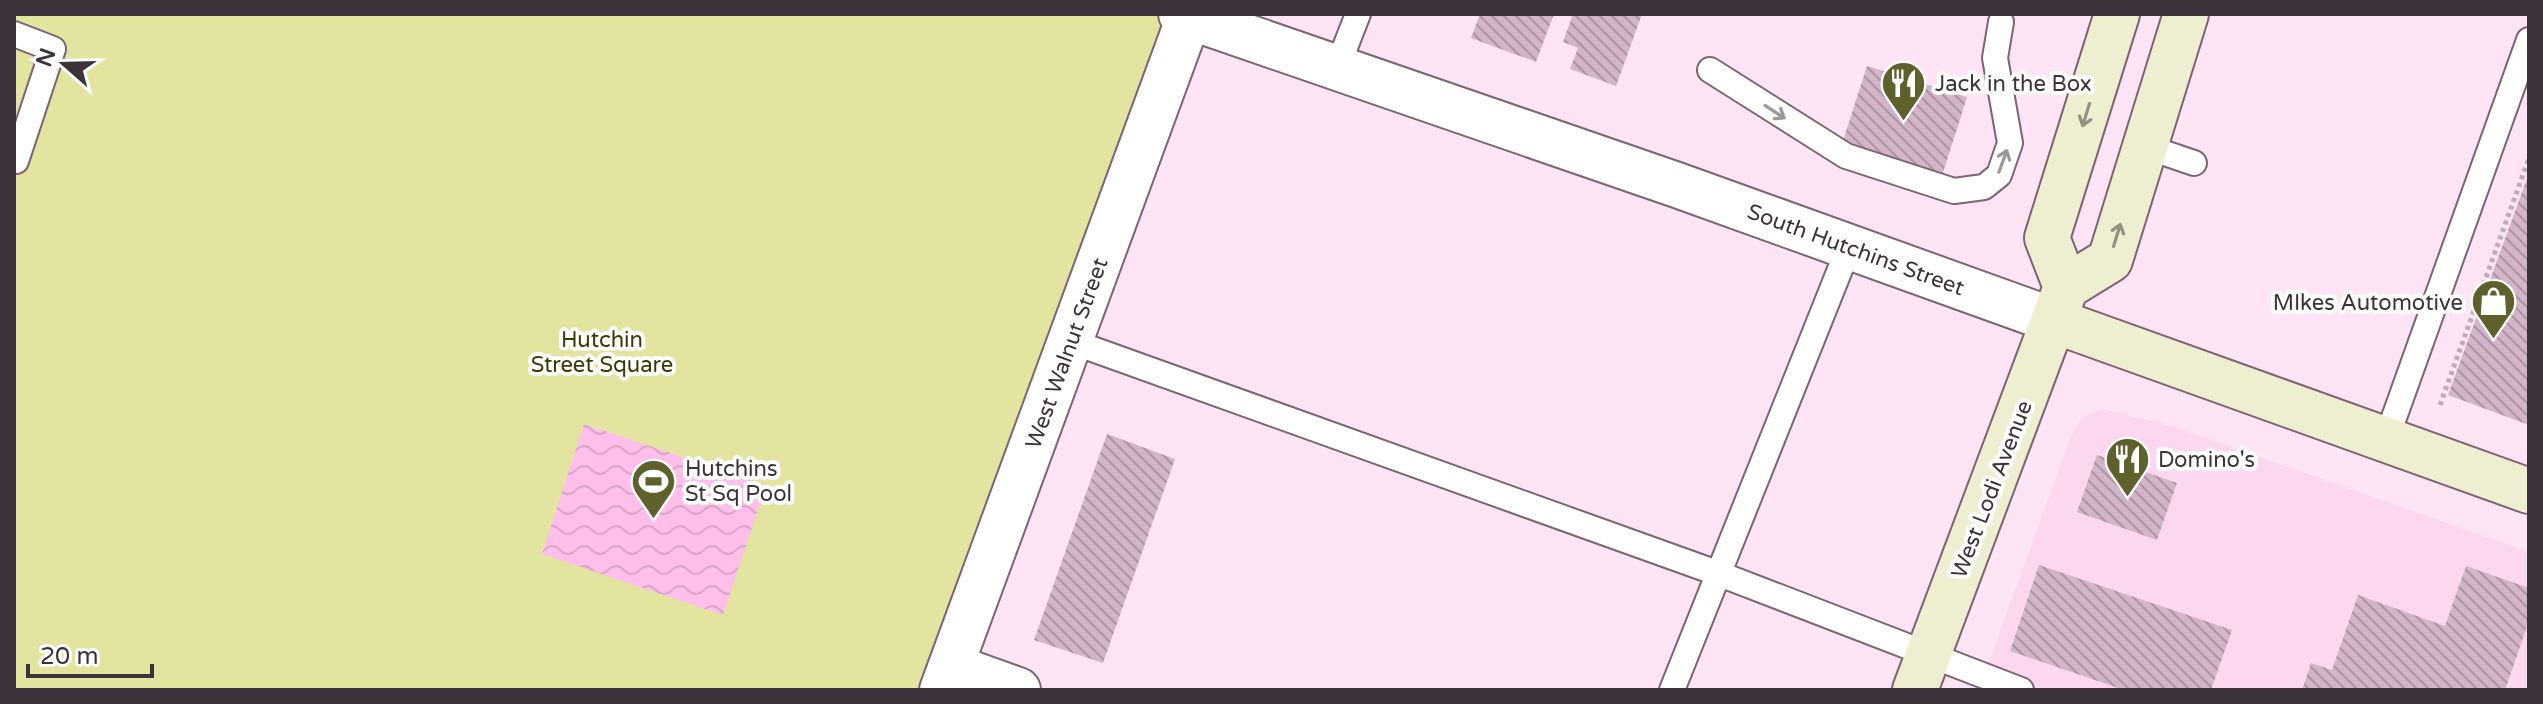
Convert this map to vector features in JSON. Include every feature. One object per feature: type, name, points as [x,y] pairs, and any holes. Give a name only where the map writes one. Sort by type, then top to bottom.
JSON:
[{"type":"main road","points":[[2117,14],[2047,238],[2061,304],[2110,260],[2186,14]]},
{"type":"main road","name":"South Hutchins Street","points":[[2061,304],[2386,440],[2529,491]]},
{"type":"main road","name":"West Lodi Avenue","points":[[1921,673],[2061,304]]},
{"type":"street","name":"South Hutchins Street","points":[[1185,15],[1849,247],[2061,304]]},
{"type":"street","name":"West Walnut Street","points":[[947,678],[1185,15]]},
{"type":"street","points":[[947,678],[1018,690]]},
{"type":"lane","points":[[1337,68],[1358,14]]},
{"type":"lane","points":[[1710,70],[1846,156],[1954,191],[1984,187],[1999,175],[2010,143],[1995,58],[2001,22]]},
{"type":"lane","points":[[14,34],[53,49],[16,161]]},
{"type":"lane","points":[[2386,440],[2529,40]]},
{"type":"lane","points":[[2144,146],[2194,163]]},
{"type":"lane","points":[[1672,690],[1849,247]]},
{"type":"lane","points":[[1070,341],[1717,573],[1921,673],[2021,690]]},
{"type":"path","points":[[2440,405],[2529,158]]},
{"type":"shaded area","points":[[2103,409],[2172,426],[2529,552],[2529,690],[1979,690],[2071,436],[2082,418]]},
{"type":"green space","name":"Hutchin Street Square","points":[[14,14],[1181,14],[941,690],[14,690]]},
{"type":"water","name":"Hutchins St Sq Pool","points":[[584,424],[766,485],[723,615],[542,554]]},
{"type":"building","points":[[1480,14],[1554,14],[1536,62],[1471,38]]},
{"type":"building","points":[[1573,14],[1642,14],[1616,86],[1570,69],[1578,48],[1563,42]]},
{"type":"building","name":"Jack in the Box","points":[[1867,66],[1967,97],[1941,179],[1841,147]]},
{"type":"building","points":[[2529,173],[2529,425],[2448,395]]},
{"type":"building","points":[[1107,434],[1175,459],[1103,663],[1034,640]]},
{"type":"building","name":"Domino's","points":[[2097,455],[2177,483],[2157,540],[2077,512]]},
{"type":"building","points":[[2039,565],[2232,630],[2211,690],[2124,690],[2010,651]]},
{"type":"building","points":[[2466,566],[2529,588],[2529,621],[2505,690],[2302,690],[2311,663],[2332,670],[2358,595],[2445,626]]},
{"type":"place","name":"Jack in the Box","points":[[1904,122]]},
{"type":"place","name":"MIkes Automotive","points":[[2494,341]]},
{"type":"place","name":"Domino's","points":[[2127,498]]},
{"type":"place","name":"Hutchins St Sq Pool","points":[[654,520]]}]
